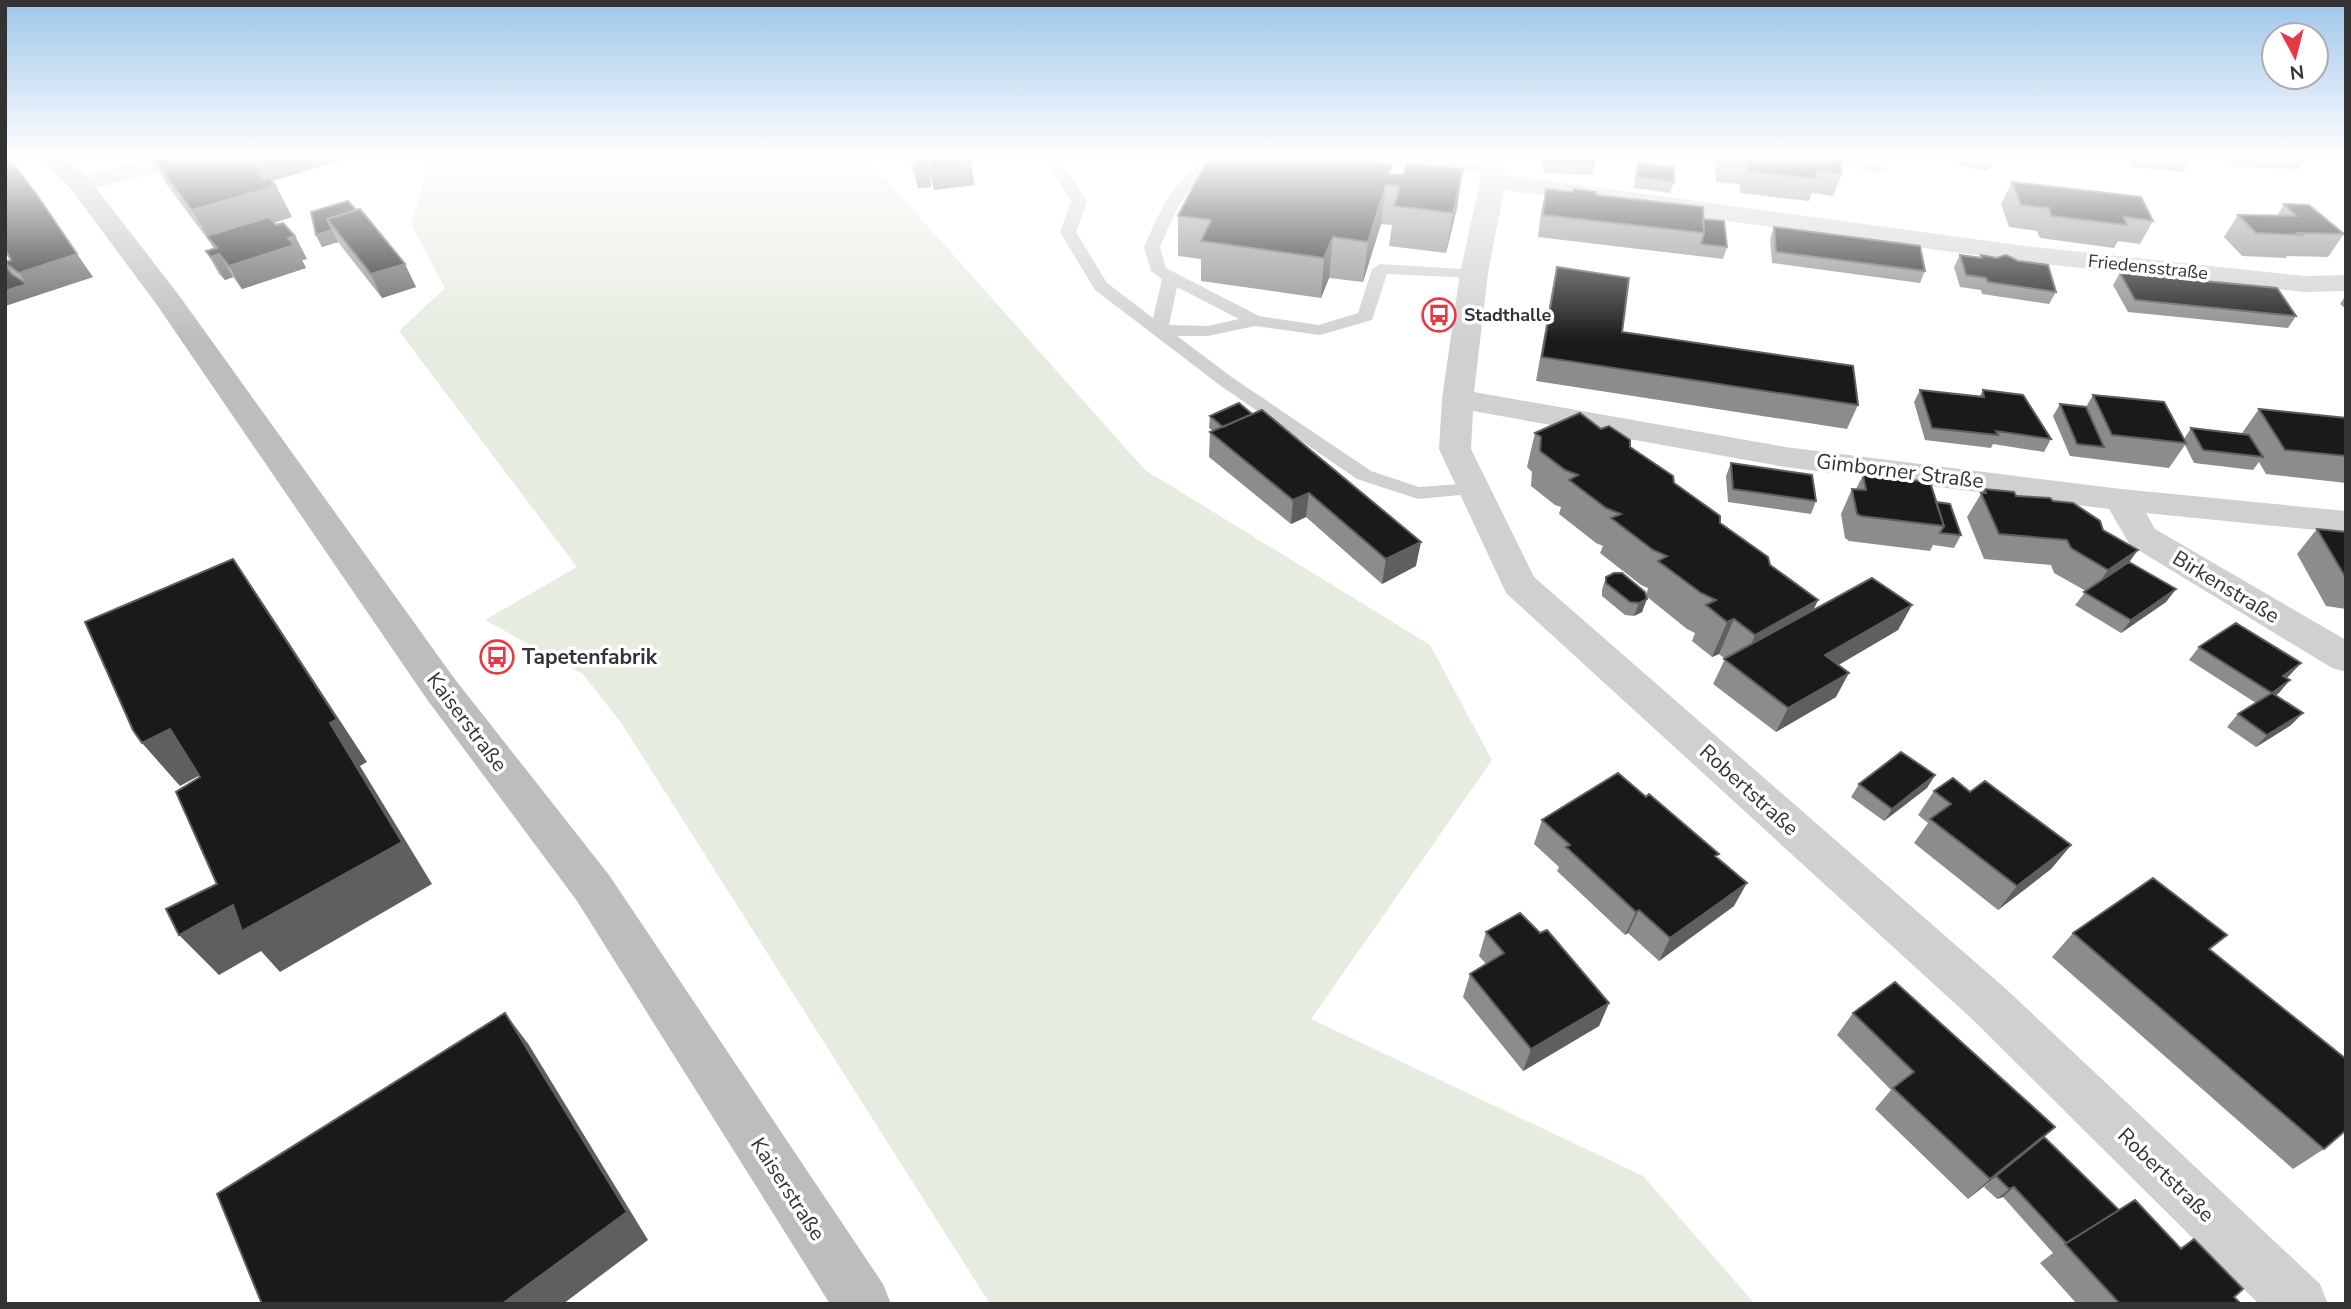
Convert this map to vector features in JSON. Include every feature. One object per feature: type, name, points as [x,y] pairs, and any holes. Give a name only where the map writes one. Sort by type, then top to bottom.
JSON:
[{"type":"street","name":"Kaiserstraße","points":[[106,218],[176,310],[440,688],[593,888],[863,1304]]},
{"type":"street","name":"Robertstraße","points":[[1484,218],[1458,399],[1455,449],[1520,584],[1989,1004],[2300,1304]]},
{"type":"street","name":"Friedensstraße","points":[[1800,218],[2025,254],[2305,284],[2346,283]]},
{"type":"street","name":"Gimborner Straße","points":[[1458,399],[1785,457],[2121,500],[2346,522]]},
{"type":"street","name":"Birkenstraße","points":[[2121,500],[2142,537],[2346,658]]},
{"type":"lane","points":[[1073,218],[1068,232],[1101,286],[1227,382],[1364,475],[1418,494],[1474,488]]},
{"type":"lane","points":[[1166,218],[1152,247],[1159,271],[1255,321],[1320,330],[1366,316],[1380,269],[1474,273]]},
{"type":"lane","points":[[1158,330],[1171,277]]},
{"type":"lane","points":[[1158,330],[1208,331],[1255,321]]},
{"type":"shaded area","points":[[413,218],[920,218],[1145,470],[1430,645],[1492,760],[1311,1019],[1643,1176],[1755,1304],[990,1304],[622,724],[583,674],[485,620],[577,567],[399,331],[445,288],[411,224]]},
{"type":"building","points":[[5,218],[53,218],[77,254],[19,273],[5,263],[11,260],[5,249]]},
{"type":"building","points":[[270,218],[276,225],[283,223],[295,236],[288,238],[294,245],[229,266],[219,254],[211,257],[206,251],[217,248],[207,236]]},
{"type":"building","points":[[312,218],[330,218],[327,219],[332,230],[316,235]]},
{"type":"building","points":[[367,218],[405,264],[371,274],[327,219]]},
{"type":"building","points":[[1195,218],[1376,218],[1368,242],[1333,237],[1324,258],[1201,241],[1211,220]]},
{"type":"building","points":[[1571,218],[1703,218],[1704,233]]},
{"type":"building","points":[[2069,218],[2124,218],[2127,225]]},
{"type":"building","points":[[2241,218],[2325,218],[2344,234],[2298,233],[2301,235],[2256,233]]},
{"type":"building","points":[[1703,219],[1724,221],[1727,247],[1701,244],[1704,233]]},
{"type":"building","points":[[1774,227],[1920,246],[1925,271],[1776,252]]},
{"type":"building","points":[[1960,255],[1997,258],[2006,255],[2018,261],[2048,265],[2056,292],[1988,282],[1986,278],[1966,275]]},
{"type":"building","points":[[5,264],[12,274],[27,284],[5,291]]},
{"type":"building","points":[[1557,267],[1629,278],[1622,332],[1853,366],[1858,405],[1542,357]]},
{"type":"building","points":[[2120,273],[2277,288],[2296,316],[2135,300]]},
{"type":"building","points":[[1920,390],[1984,397],[1983,390],[2023,395],[2051,439],[1996,431],[1998,435],[1932,428]]},
{"type":"building","points":[[2093,395],[2164,402],[2186,443],[2112,435]]},
{"type":"building","points":[[1239,403],[1252,414],[1223,427],[1210,416]]},
{"type":"building","points":[[2060,404],[2086,407],[2104,447],[2077,444]]},
{"type":"building","points":[[2259,409],[2346,418],[2346,456],[2285,450]]},
{"type":"building","points":[[1262,410],[1421,542],[1386,559],[1309,493],[1293,500],[1210,432]]},
{"type":"building","points":[[1580,413],[1601,429],[1609,426],[1630,440],[1630,447],[1673,476],[1674,483],[1720,516],[1720,523],[1768,557],[1770,565],[1818,600],[1755,635],[1734,619],[1727,622],[1706,605],[1716,600],[1701,593],[1658,561],[1667,556],[1653,550],[1611,518],[1621,514],[1606,508],[1569,480],[1578,475],[1565,470],[1540,451],[1541,437],[1535,433]]},
{"type":"building","points":[[2191,428],[2249,435],[2263,457],[2203,450]]},
{"type":"building","points":[[1731,463],[1812,475],[1816,501],[1733,489]]},
{"type":"building","points":[[1863,475],[1930,482],[1944,526],[1857,514],[1852,489],[1866,490]]},
{"type":"building","points":[[1984,489],[2073,503],[2100,521],[2103,530],[2138,550],[2108,570],[2071,548],[2067,540],[1999,534],[1981,493],[1986,493]]},
{"type":"building","points":[[1936,502],[1950,504],[1961,535],[1940,533],[1944,526]]},
{"type":"building","points":[[2317,529],[2346,532],[2346,578]]},
{"type":"building","points":[[233,559],[337,719],[330,723],[402,842],[242,931],[233,905],[179,935],[166,909],[217,884],[176,792],[200,777],[170,729],[142,743],[133,730],[85,622]]},
{"type":"building","points":[[2129,562],[2176,589],[2131,620],[2084,592]]},
{"type":"building","points":[[1622,573],[1645,592],[1647,599],[1639,603],[1630,602],[1606,583],[1606,577]]},
{"type":"building","points":[[1872,578],[1912,605],[1825,655],[1849,673],[1788,708],[1724,659]]},
{"type":"building","points":[[2236,623],[2301,663],[2283,676],[2290,680],[2272,693],[2199,647]]},
{"type":"building","points":[[2272,693],[2303,713],[2267,735],[2238,714]]},
{"type":"building","points":[[1901,752],[1935,775],[1892,809],[1859,784]]},
{"type":"building","points":[[1618,773],[1646,797],[1649,794],[1719,854],[1715,856],[1747,883],[1670,938],[1639,910],[1636,912],[1566,847],[1570,845],[1542,820]]},
{"type":"building","points":[[1953,778],[1970,792],[1985,781],[2071,845],[2017,886],[1930,819],[1951,804],[1934,791]]},
{"type":"building","points":[[2153,878],[2227,935],[2209,949],[2346,1059],[2346,1130],[2324,1149],[2073,933]]},
{"type":"building","points":[[1520,913],[1540,933],[1547,930],[1609,1003],[1531,1049],[1470,974],[1504,953],[1486,932]]},
{"type":"building","points":[[1895,982],[2055,1127],[1990,1179],[1893,1088],[1914,1072],[1853,1013]]},
{"type":"building","points":[[505,1013],[627,1212],[502,1304],[262,1304],[217,1194]]},
{"type":"building","points":[[2044,1137],[2119,1210],[2066,1243],[2014,1187],[2009,1189],[1996,1176]]},
{"type":"building","points":[[2135,1200],[2181,1249],[2194,1239],[2243,1289],[2234,1297],[2241,1304],[2120,1304],[2065,1244]]},
{"type":"place","name":"Stadthalle","points":[[1439,315]]},
{"type":"place","name":"Tapetenfabrik","points":[[497,657]]}]
